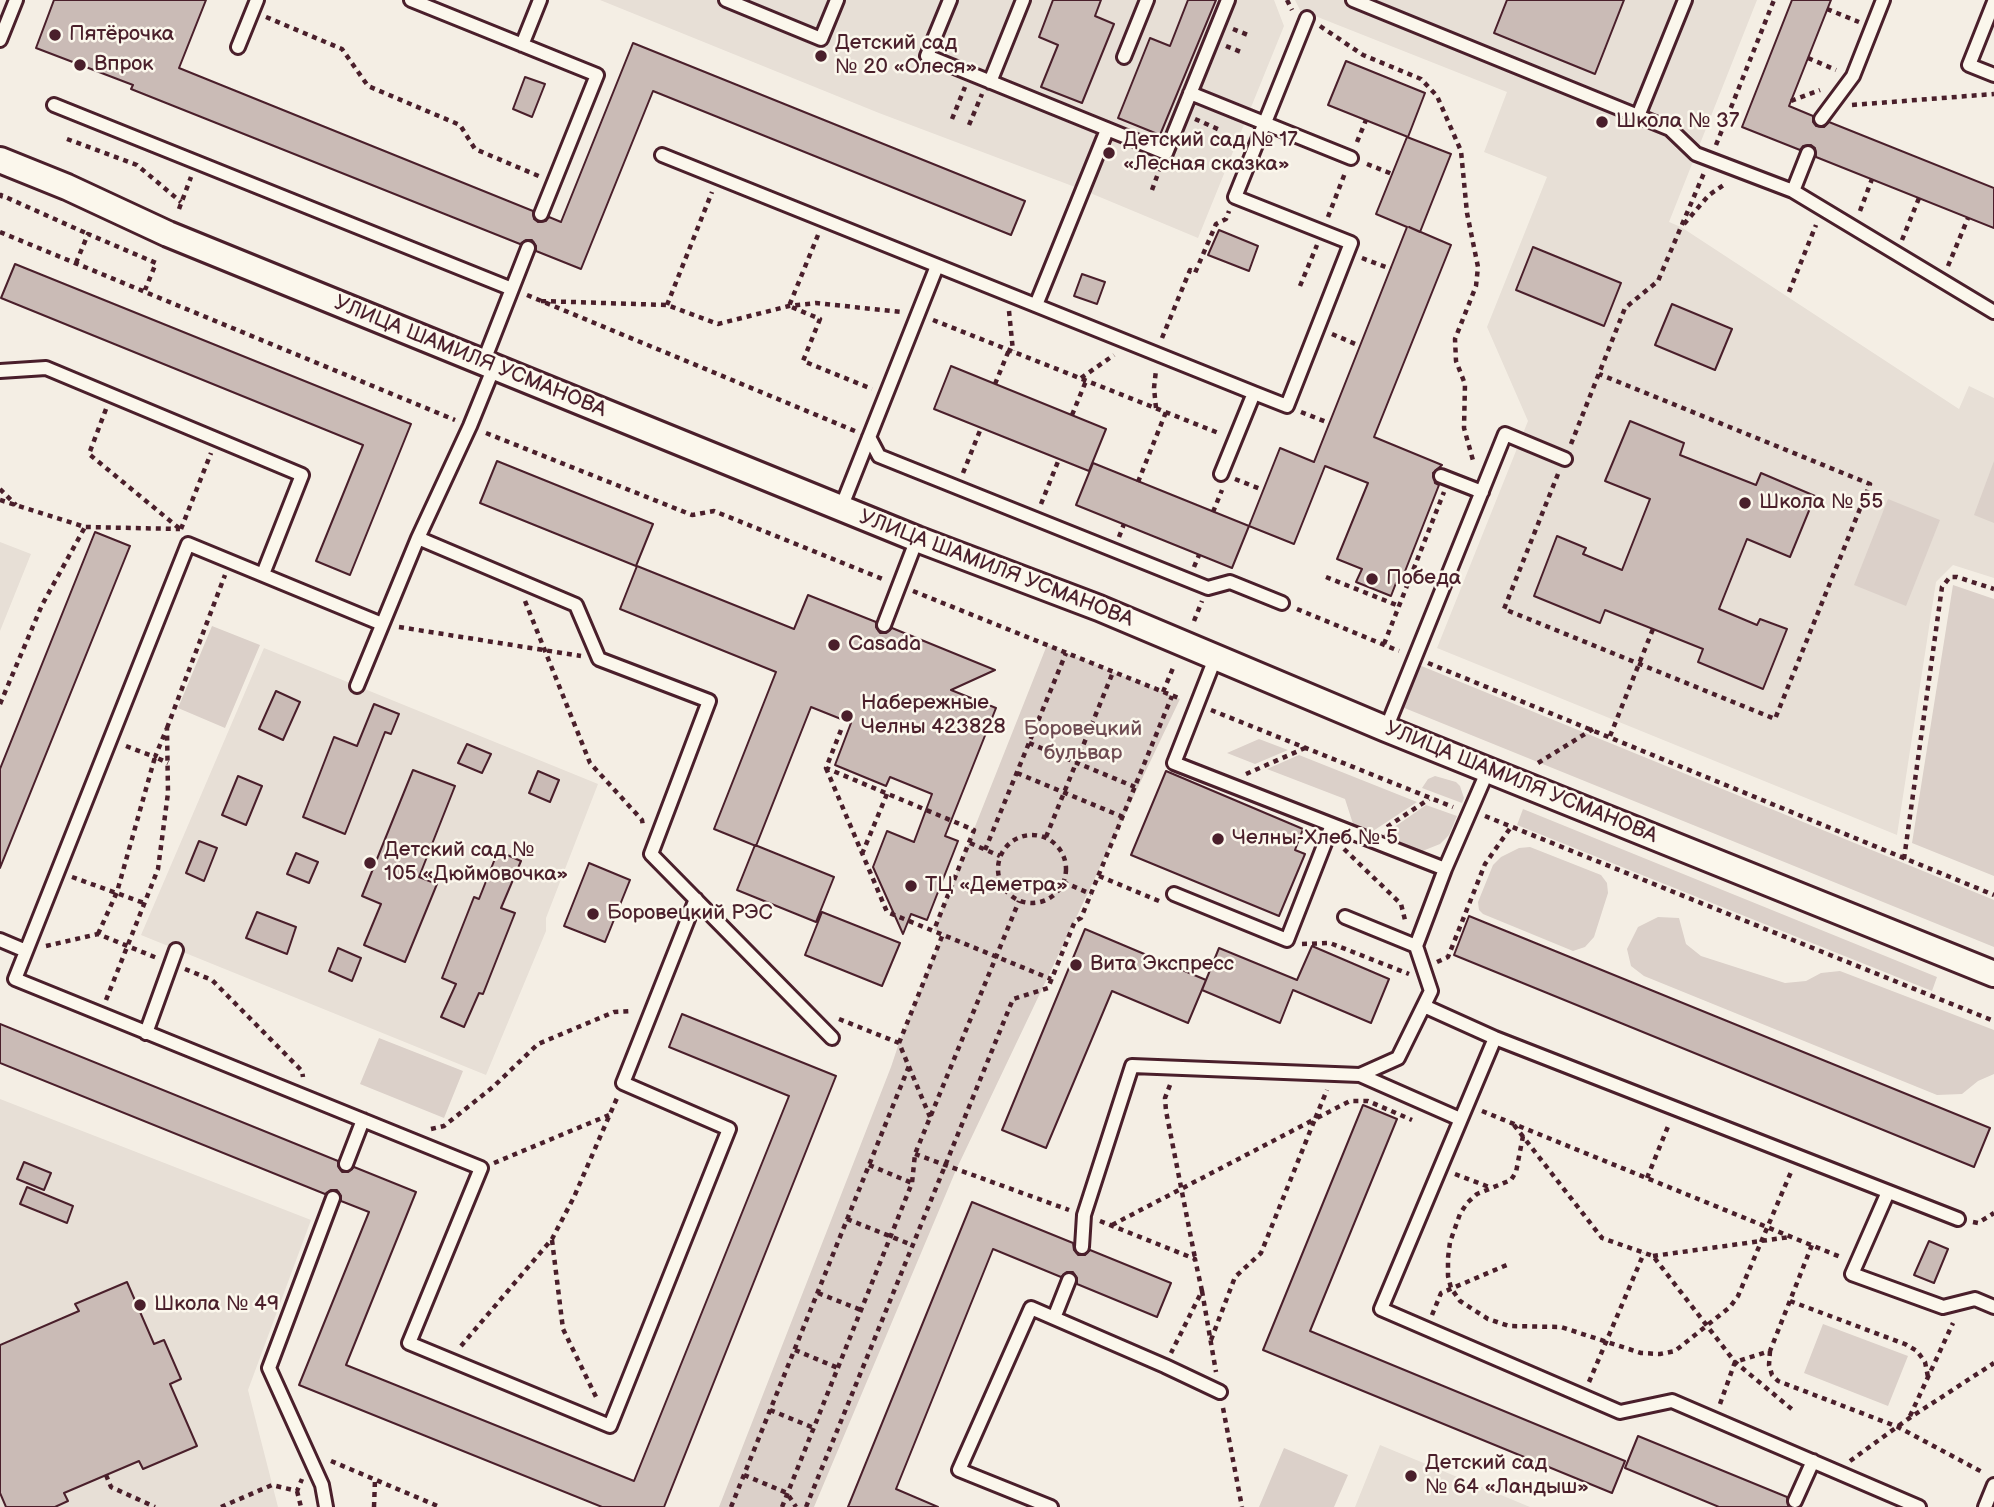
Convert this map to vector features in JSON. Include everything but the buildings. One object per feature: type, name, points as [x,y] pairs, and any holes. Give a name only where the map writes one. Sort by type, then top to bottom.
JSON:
[{"type":"street","name":"УЛИЦА ШАМИЛЯ УСМАНОВА","points":[[0,160],[67,187],[142,224],[918,539],[1099,608],[1386,729],[1994,974]]},
{"type":"lane","points":[[0,40],[16,0]]},
{"type":"lane","points":[[411,0],[597,75],[541,214]]},
{"type":"lane","points":[[522,45],[541,0]]},
{"type":"lane","points":[[726,0],[821,39],[837,0]]},
{"type":"lane","points":[[950,0],[927,57],[1166,153],[1228,0]]},
{"type":"lane","points":[[989,82],[1023,0]]},
{"type":"lane","points":[[1124,57],[1147,0]]},
{"type":"lane","points":[[1353,0],[1670,129],[1696,154],[1793,191],[1994,312]]},
{"type":"lane","points":[[1821,119],[1853,76],[1884,0]]},
{"type":"lane","points":[[1638,116],[1679,2]]},
{"type":"lane","points":[[1994,2],[1969,65],[1994,75]]},
{"type":"lane","points":[[239,47],[255,6]]},
{"type":"lane","points":[[663,155],[1287,406],[1351,243],[1235,197],[1307,18]]},
{"type":"lane","points":[[1190,93],[1351,158]]},
{"type":"lane","points":[[54,105],[512,289]]},
{"type":"lane","points":[[1036,306],[1107,130]]},
{"type":"lane","points":[[1793,191],[1808,153]]},
{"type":"lane","points":[[357,686],[418,538],[470,426],[512,289],[528,248]]},
{"type":"lane","points":[[841,508],[937,266]]},
{"type":"lane","points":[[0,371],[46,368],[302,475],[263,574]]},
{"type":"lane","points":[[1224,475],[1254,393]]},
{"type":"lane","points":[[1386,729],[1505,435],[1565,459]]},
{"type":"lane","points":[[869,437],[879,456],[1208,588],[1230,582],[1282,603]]},
{"type":"lane","points":[[1441,476],[1482,492]]},
{"type":"lane","points":[[418,538],[576,605],[599,659],[709,701],[651,853],[832,1038]]},
{"type":"lane","points":[[884,625],[918,539]]},
{"type":"lane","points":[[382,624],[188,544],[15,979],[481,1168],[409,1343],[610,1426],[729,1129],[623,1083],[696,899]]},
{"type":"lane","points":[[1216,656],[1174,763],[1331,829],[1370,839],[1445,869]]},
{"type":"lane","points":[[1360,1075],[1398,1058],[1431,991],[1416,946],[1445,869],[1488,769]]},
{"type":"lane","points":[[1174,894],[1287,940],[1331,829]]},
{"type":"lane","points":[[1345,917],[1416,946]]},
{"type":"lane","points":[[0,940],[26,951]]},
{"type":"lane","points":[[146,1033],[176,950]]},
{"type":"lane","points":[[1424,1006],[1494,1038],[1958,1219]]},
{"type":"lane","points":[[1494,1038],[1381,1309],[1620,1412],[1672,1401],[1919,1507]]},
{"type":"lane","points":[[1082,1247],[1084,1215],[1132,1066],[1360,1075],[1460,1119]]},
{"type":"lane","points":[[346,1164],[363,1120]]},
{"type":"lane","points":[[1888,1192],[1852,1274],[1942,1307],[1975,1299],[1994,1307]]},
{"type":"lane","points":[[326,1507],[322,1485],[269,1368],[333,1198]]},
{"type":"lane","points":[[1054,1318],[1069,1280]]},
{"type":"lane","points":[[1052,1507],[959,1470],[1031,1308],[1220,1392]]},
{"type":"lane","points":[[1795,1501],[1813,1461]]},
{"type":"lane","points":[[1985,1507],[1994,1485]]},
{"type":"path","points":[[1287,0],[1293,13],[1307,18],[1363,55],[1421,79],[1437,96],[1461,151],[1478,267],[1476,286],[1455,339],[1456,361],[1465,384],[1464,428],[1482,492]]},
{"type":"path","points":[[1598,374],[1870,484],[1775,719],[1504,609],[1565,459],[1598,374],[1625,308],[1658,281],[1774,0]]},
{"type":"path","points":[[255,6],[342,49],[368,86],[460,125],[475,149],[554,182]]},
{"type":"path","points":[[1827,9],[1873,27]]},
{"type":"path","points":[[1808,58],[1853,76]]},
{"type":"path","points":[[952,119],[970,74]]},
{"type":"path","points":[[970,125],[989,82]]},
{"type":"path","points":[[1829,107],[1994,94]]},
{"type":"path","points":[[1182,114],[1220,130]]},
{"type":"path","points":[[67,139],[137,165],[181,202]]},
{"type":"path","points":[[1351,158],[1392,174]]},
{"type":"path","points":[[179,209],[197,164]]},
{"type":"path","points":[[1681,227],[1709,195],[1748,173]]},
{"type":"path","points":[[667,305],[718,178]]},
{"type":"path","points":[[1853,227],[1872,179]]},
{"type":"path","points":[[0,198],[1,195],[88,234],[157,260],[145,290]]},
{"type":"path","points":[[1162,338],[1190,270],[1195,273],[1216,224],[1226,219],[1235,197]]},
{"type":"path","points":[[1897,253],[1919,198]]},
{"type":"path","points":[[1788,292],[1823,209]]},
{"type":"path","points":[[1942,281],[1968,218]]},
{"type":"path","points":[[824,220],[789,306],[820,319],[803,362],[885,395]]},
{"type":"path","points":[[0,232],[692,515],[714,511],[1188,702]]},
{"type":"path","points":[[1300,286],[1322,232]]},
{"type":"path","points":[[76,262],[88,234]]},
{"type":"path","points":[[1348,252],[1391,269]]},
{"type":"path","points":[[512,289],[869,437]]},
{"type":"path","points":[[995,384],[1011,351],[1007,294]]},
{"type":"path","points":[[1317,328],[1360,346]]},
{"type":"path","points":[[1080,378],[1130,343]]},
{"type":"path","points":[[1072,415],[1086,381]]},
{"type":"path","points":[[111,395],[89,454],[181,529],[188,544]]},
{"type":"path","points":[[1287,406],[1329,423]]},
{"type":"path","points":[[1138,482],[1166,412]]},
{"type":"path","points":[[958,487],[981,428]]},
{"type":"path","points":[[181,529],[217,439]]},
{"type":"path","points":[[1035,518],[1059,459]]},
{"type":"path","points":[[1213,512],[1224,475],[1263,490]]},
{"type":"path","points":[[0,489],[17,506]]},
{"type":"path","points":[[1384,644],[1445,492]]},
{"type":"path","points":[[0,500],[85,527],[181,529]]},
{"type":"path","points":[[0,704],[42,604],[85,527]]},
{"type":"path","points":[[98,934],[117,892],[155,757],[230,561]]},
{"type":"path","points":[[1326,577],[1367,590],[1399,606]]},
{"type":"path","points":[[1904,859],[1942,587],[1950,577],[1957,577],[1994,589]]},
{"type":"path","points":[[515,579],[590,763],[642,820],[651,853]]},
{"type":"path","points":[[1282,603],[1398,650]]},
{"type":"path","points":[[1194,621],[1200,606]]},
{"type":"path","points":[[382,624],[599,659]]},
{"type":"path","points":[[1609,736],[1653,629]]},
{"type":"path","points":[[985,850],[1066,653]]},
{"type":"path","points":[[1435,666],[1994,895]]},
{"type":"path","points":[[1163,692],[1173,668]]},
{"type":"path","points":[[1045,837],[1113,672]]},
{"type":"path","points":[[806,1507],[1013,999],[1048,988],[1075,921],[1081,918],[1172,695]]},
{"type":"path","points":[[1207,708],[1994,1021]]},
{"type":"path","points":[[101,1014],[158,869],[168,793],[167,728]]},
{"type":"path","points":[[1538,763],[1593,729]]},
{"type":"path","points":[[841,730],[826,768],[887,912],[1051,979]]},
{"type":"path","points":[[110,739],[168,763]]},
{"type":"path","points":[[1029,743],[1135,787]]},
{"type":"path","points":[[1225,783],[1306,748]]},
{"type":"path","points":[[826,768],[974,830],[934,930]]},
{"type":"path","points":[[1017,773],[1122,817]]},
{"type":"path","points":[[863,854],[887,794]]},
{"type":"path","points":[[1370,839],[1429,798]]},
{"type":"path","points":[[1331,829],[1401,904],[1407,925],[1435,936],[1441,960]]},
{"type":"path","points":[[1019,837],[1045,837],[1054,842],[1064,857],[1066,865],[1063,882],[1052,897],[1044,901],[1019,901],[1011,896],[1000,881],[1000,856],[1005,848],[1019,837]]},
{"type":"path","points":[[970,843],[1000,856]]},
{"type":"path","points":[[57,872],[144,903]]},
{"type":"path","points":[[1098,876],[1158,901],[1174,894]]},
{"type":"path","points":[[1063,882],[1091,894]]},
{"type":"path","points":[[782,1507],[911,1186],[915,1154],[1019,901]]},
{"type":"path","points":[[26,951],[98,934],[212,980],[302,1071],[307,1098]]},
{"type":"path","points":[[899,1043],[943,934]]},
{"type":"path","points":[[400,1135],[444,1126],[493,1087],[538,1044],[614,1012],[652,1010]]},
{"type":"path","points":[[835,1018],[899,1043],[930,1118]]},
{"type":"path","points":[[731,1507],[909,1066]]},
{"type":"path","points":[[1176,1067],[1165,1098],[1195,1259]]},
{"type":"path","points":[[1211,1340],[1235,1277],[1261,1253],[1329,1086],[1330,1073]]},
{"type":"path","points":[[1111,1225],[1350,1101],[1368,1101],[1416,1122]]},
{"type":"path","points":[[1467,1105],[1857,1264]]},
{"type":"path","points":[[1647,1178],[1675,1109]]},
{"type":"path","points":[[449,1359],[552,1239],[574,1197],[611,1113],[481,1168]]},
{"type":"path","points":[[1514,1124],[1602,1238],[1653,1256],[1791,1237]]},
{"type":"path","points":[[1523,1136],[1516,1172],[1511,1180],[1477,1194],[1460,1214],[1449,1250],[1448,1276],[1451,1288],[1460,1301],[1489,1319],[1509,1325],[1561,1327],[1641,1353],[1660,1354],[1675,1351],[1730,1307],[1738,1296],[1798,1157]]},
{"type":"path","points":[[1440,1167],[1490,1188]]},
{"type":"path","points":[[868,1168],[911,1186]]},
{"type":"path","points":[[847,1219],[912,1245]]},
{"type":"path","points":[[552,1239],[563,1329],[610,1426]]},
{"type":"path","points":[[1812,1245],[1770,1351],[1769,1365],[1772,1375],[1778,1381],[1898,1427],[1994,1479]]},
{"type":"path","points":[[1583,1396],[1644,1253]]},
{"type":"path","points":[[1653,1256],[1735,1362],[1794,1411]]},
{"type":"path","points":[[1427,1329],[1441,1293],[1509,1264]]},
{"type":"path","points":[[818,1293],[861,1310]]},
{"type":"path","points":[[1790,1301],[1905,1343],[1917,1351],[1924,1362],[1928,1377]]},
{"type":"path","points":[[1908,1419],[1962,1303]]},
{"type":"path","points":[[794,1350],[838,1368]]},
{"type":"path","points":[[1735,1362],[1770,1351]]},
{"type":"path","points":[[1714,1419],[1735,1362]]},
{"type":"path","points":[[1836,1471],[1908,1419],[1994,1363]]},
{"type":"path","points":[[770,1410],[814,1428]]},
{"type":"path","points":[[301,1507],[297,1491],[309,1455],[440,1507]]},
{"type":"path","points":[[106,1475],[111,1487],[155,1507]]},
{"type":"path","points":[[744,1475],[787,1493],[796,1507]]},
{"type":"path","points":[[374,1507],[375,1480]]},
{"type":"path","points":[[221,1507],[272,1485],[297,1491]]},
{"type":"shaded area","name":"Детский сад № 17 «Лесная сказка»","points":[[600,0],[1274,0],[1284,26],[1198,238]]},
{"type":"shaded area","name":"Школа № 55","points":[[1295,0],[1757,0],[1669,222],[1681,227],[1959,409],[1969,386],[1994,398],[1994,578],[1953,565],[1936,582],[1897,835],[1437,648],[1528,421],[1487,327],[1547,177],[1484,152],[1507,92],[1300,10]]},
{"type":"shaded area","points":[[0,542],[31,554],[0,631]]},
{"type":"shaded area","name":"Детский сад № 105 «Дюймовочка»","points":[[264,648],[598,784],[546,918],[546,931],[486,1075],[141,935]]},
{"type":"shaded area","name":"Школа № 49","points":[[0,1099],[311,1220],[248,1390],[278,1507],[0,1507]]},
{"type":"shaded area","name":"Детский сад № 64 «Ландыш»","points":[[1380,1445],[1530,1507],[1355,1507]]},
{"type":"green space","points":[[1994,461],[1994,523],[1974,515]]},
{"type":"green space","points":[[1888,499],[1940,520],[1906,606],[1854,585]]},
{"type":"green space","points":[[1953,585],[1994,599],[1994,876],[1912,843]]},
{"type":"green space","points":[[212,626],[260,645],[225,728],[178,708]]},
{"type":"green space","name":"Боровецкий бульвар","points":[[1047,645],[1180,699],[956,1170],[814,1507],[719,1507],[943,934],[934,930]]},
{"type":"green space","points":[[1419,665],[1994,900],[1994,947],[1402,707]]},
{"type":"green space","points":[[1259,739],[1288,750],[1255,764],[1227,753]]},
{"type":"green space","points":[[1299,755],[1417,802],[1370,833],[1354,827],[1345,799],[1267,769]]},
{"type":"green space","points":[[1435,776],[1456,782],[1460,786],[1464,798],[1462,803],[1422,788],[1428,779]]},
{"type":"green space","points":[[1426,805],[1457,816],[1449,835],[1440,844],[1420,852],[1380,837]]},
{"type":"green space","points":[[1523,809],[1937,977],[1932,991],[1517,825]]},
{"type":"green space","points":[[1530,847],[1601,875],[1607,883],[1608,893],[1594,937],[1585,947],[1573,951],[1479,910],[1478,902],[1493,865],[1501,857],[1519,848]]},
{"type":"green space","points":[[1658,917],[1679,918],[1686,944],[1701,956],[1785,983],[1806,981],[1821,973],[1840,971],[1994,1030],[1994,1074],[1978,1081],[1962,1094],[1937,1095],[1644,976],[1631,966],[1627,949],[1638,927]]},
{"type":"green space","points":[[379,1038],[463,1071],[444,1118],[360,1084]]},
{"type":"green space","points":[[1823,1324],[1908,1356],[1888,1406],[1804,1373]]},
{"type":"green space","points":[[1284,1448],[1348,1475],[1334,1507],[1259,1507]]},
{"type":"place","name":"Пятёрочка","points":[[55,35]]},
{"type":"place","name":"Детский сад № 20 «Олеся»","points":[[821,56]]},
{"type":"place","name":"Впрок","points":[[80,65]]},
{"type":"place","name":"Школа № 37","points":[[1602,122]]},
{"type":"place","name":"Детский сад № 17 «Лесная сказка»","points":[[1109,153]]},
{"type":"place","name":"Школа № 55","points":[[1745,503]]},
{"type":"place","name":"Победа","points":[[1372,579]]},
{"type":"place","name":"Casada","points":[[834,645]]},
{"type":"place","name":"Набережные Челны 423828","points":[[847,716]]},
{"type":"place","name":"Челны-Хлеб № 5","points":[[1218,839]]},
{"type":"place","name":"Детский сад № 105 «Дюймовочка»","points":[[370,863]]},
{"type":"place","name":"ТЦ «Деметра»","points":[[911,886]]},
{"type":"place","name":"Боровецкий РЭС","points":[[593,914]]},
{"type":"place","name":"Вита Экспресс","points":[[1076,965]]},
{"type":"place","name":"Школа № 49","points":[[140,1305]]},
{"type":"place","name":"Детский сад № 64 «Ландыш»","points":[[1411,1476]]}]
